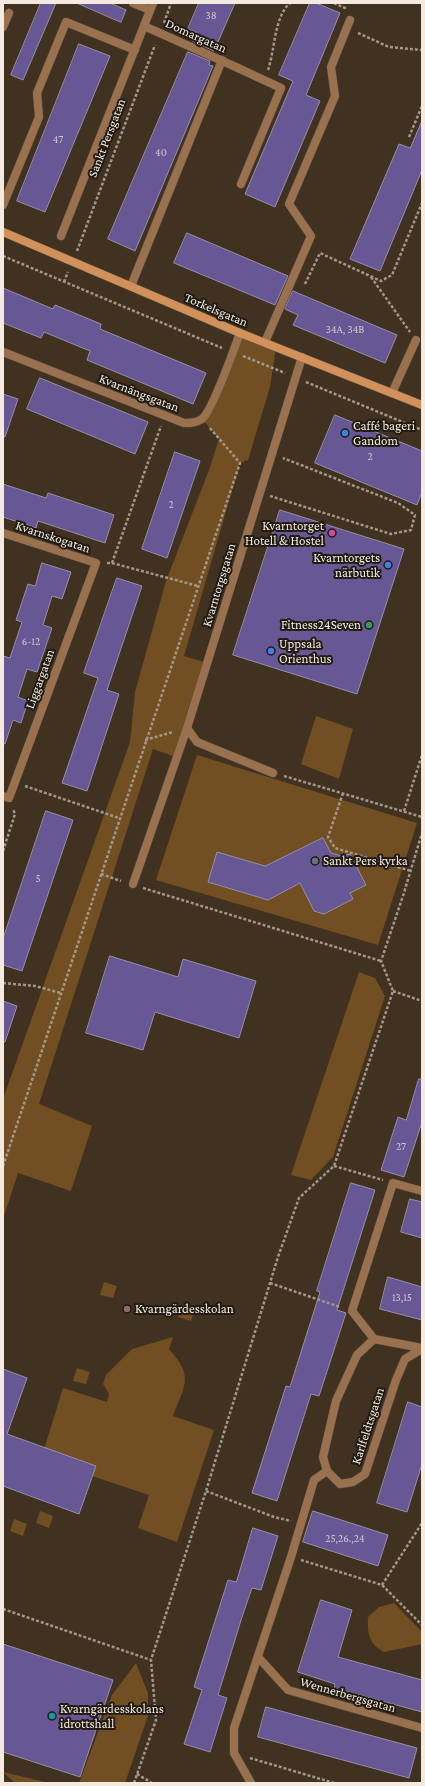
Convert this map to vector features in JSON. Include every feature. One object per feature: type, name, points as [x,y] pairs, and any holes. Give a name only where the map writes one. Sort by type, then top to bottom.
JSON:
[{"type":"street","points":[[133,3],[152,7]]},
{"type":"street","name":"Sankt Persgatan","points":[[61,236],[152,7]]},
{"type":"street","points":[[3,27],[9,13]]},
{"type":"street","points":[[3,205],[39,117],[37,93],[66,22],[134,50]]},
{"type":"street","points":[[265,342],[311,236],[290,204],[335,96],[331,67],[349,23]]},
{"type":"street","name":"Domargatan","points":[[144,26],[281,88],[241,184]]},
{"type":"street","points":[[130,286],[222,60]]},
{"type":"street","name":"Torkelsgatan","points":[[3,232],[240,333],[302,356],[422,405]]},
{"type":"street","points":[[202,419],[207,412],[240,333]]},
{"type":"street","points":[[392,393],[416,340]]},
{"type":"street","name":"Kvarnängsgatan","points":[[3,352],[184,423],[194,423],[202,419]]},
{"type":"street","name":"Kvarntorgsgatan","points":[[133,884],[187,728],[302,356]]},
{"type":"street","name":"Kvarnskogatan","points":[[3,533],[96,563]]},
{"type":"street","name":"Liggargatan","points":[[6,797],[14,782],[96,563]]},
{"type":"street","points":[[187,728],[198,742],[272,773]]},
{"type":"street","points":[[251,1783],[234,1753],[234,1728],[291,1557],[314,1480],[327,1471],[323,1457],[336,1401],[357,1355],[374,1339],[352,1311],[393,1182],[422,1191]]},
{"type":"street","name":"Karlfeldtsgatan","points":[[374,1339],[422,1348]]},
{"type":"street","name":"Karlfeldtsgatan","points":[[327,1471],[340,1484],[353,1482],[365,1474],[396,1380],[405,1360],[422,1348]]},
{"type":"street","name":"Wennerbergsgatan","points":[[258,1656],[288,1690],[422,1728]]},
{"type":"path","name":"Sankt Persgatan","points":[[64,282],[171,3]]},
{"type":"path","points":[[264,81],[272,58],[278,25],[290,3]]},
{"type":"path","points":[[349,23],[364,37],[389,48],[422,50]]},
{"type":"path","points":[[409,137],[422,106]]},
{"type":"path","points":[[302,291],[320,253],[381,280],[392,275],[422,202]]},
{"type":"path","points":[[3,256],[422,430]]},
{"type":"path","points":[[370,276],[416,340]]},
{"type":"path","points":[[112,562],[165,416]]},
{"type":"path","points":[[3,1166],[145,740],[240,463],[202,419]]},
{"type":"path","points":[[260,493],[391,534],[411,530],[416,515],[398,503],[272,454]]},
{"type":"path","points":[[96,563],[112,562],[198,586]]},
{"type":"path","points":[[145,740],[187,728]]},
{"type":"path","points":[[404,811],[422,755]]},
{"type":"path","points":[[272,773],[422,817]]},
{"type":"path","points":[[14,782],[119,818]]},
{"type":"path","points":[[343,793],[328,837],[335,848],[411,870]]},
{"type":"path","points":[[3,851],[14,814],[6,797]]},
{"type":"path","points":[[134,1783],[156,1720],[151,1660],[206,1491],[270,1283],[299,1198],[334,1166],[393,991],[381,961],[422,833]]},
{"type":"path","points":[[101,874],[381,961]]},
{"type":"path","points":[[3,984],[35,986],[61,993]]},
{"type":"path","points":[[393,991],[422,1001]]},
{"type":"path","points":[[334,1166],[393,1182]]},
{"type":"path","points":[[270,1283],[352,1311]]},
{"type":"path","points":[[206,1491],[274,1517]]},
{"type":"path","points":[[382,1585],[422,1523]]},
{"type":"path","points":[[291,1557],[382,1585],[422,1625]]},
{"type":"path","points":[[3,1609],[151,1660]]},
{"type":"path","points":[[234,1753],[334,1783]]},
{"type":"path","points":[[137,1774],[152,1783]]},
{"type":"shaded area","points":[[240,333],[276,347],[270,387],[248,460],[240,463],[184,656],[207,663],[176,757],[153,749],[39,1104],[92,1126],[71,1191],[18,1173],[3,1219],[3,1099],[130,742],[135,692],[166,581],[209,470],[219,439],[202,419]]},
{"type":"shaded area","points":[[316,716],[353,729],[339,779],[301,764]]},
{"type":"shaded area","points":[[197,755],[417,823],[378,945],[156,880]]},
{"type":"shaded area","points":[[359,972],[375,978],[385,996],[333,1157],[311,1180],[291,1175]]},
{"type":"shaded area","points":[[104,1282],[117,1286],[113,1298],[100,1295]]},
{"type":"shaded area","points":[[182,1305],[195,1308],[191,1321],[178,1317]]},
{"type":"shaded area","points":[[173,1337],[169,1349],[182,1367],[185,1381],[184,1388],[173,1416],[214,1430],[177,1542],[138,1528],[149,1495],[41,1459],[63,1388],[107,1402],[109,1394],[103,1384],[106,1375],[132,1349]]},
{"type":"shaded area","points":[[77,1368],[90,1372],[86,1384],[73,1381]]},
{"type":"shaded area","points":[[40,1511],[53,1516],[49,1528],[36,1523]]},
{"type":"shaded area","points":[[14,1519],[27,1524],[23,1536],[10,1531]]},
{"type":"shaded area","points":[[394,1603],[422,1632],[422,1644],[384,1652],[372,1642],[370,1638],[368,1617],[379,1607]]},
{"type":"shaded area","points":[[136,1663],[148,1693],[148,1716],[125,1783],[79,1783],[112,1695]]},
{"type":"shaded area","points":[[3,1772],[49,1783],[15,1783]]},
{"type":"building","points":[[41,3],[56,3],[23,80],[11,75]]},
{"type":"building","points":[[77,3],[110,3],[126,10],[121,22]]},
{"type":"building","points":[[199,3],[235,3],[214,51],[192,41],[196,32],[188,29]]},
{"type":"building","points":[[310,3],[316,3],[340,13],[306,95],[320,101],[275,207],[245,194],[293,81],[279,75]]},
{"type":"building","points":[[79,44],[110,56],[45,212],[17,201]]},
{"type":"building","points":[[188,52],[210,61],[209,65],[213,66],[135,251],[108,239]]},
{"type":"building","points":[[422,121],[422,170],[380,271],[350,259],[399,144],[410,148]]},
{"type":"building","points":[[187,233],[288,276],[275,305],[174,263]]},
{"type":"building","points":[[3,288],[53,309],[55,305],[101,324],[100,329],[206,373],[193,404],[87,360],[90,351],[44,332],[41,338],[3,323]]},
{"type":"building","points":[[293,291],[397,335],[385,363],[293,325],[298,315],[285,309]]},
{"type":"building","points":[[40,378],[148,422],[135,454],[27,409]]},
{"type":"building","points":[[3,394],[18,399],[5,437],[3,436]]},
{"type":"building","points":[[335,415],[422,451],[422,492],[417,505],[315,463]]},
{"type":"building","points":[[175,452],[200,461],[167,558],[142,549]]},
{"type":"building","points":[[3,484],[46,498],[48,493],[114,515],[105,543],[38,521],[36,528],[3,517]]},
{"type":"building","points":[[280,510],[404,549],[357,694],[233,655]]},
{"type":"building","points":[[42,563],[71,572],[62,599],[52,596],[43,625],[52,628],[37,672],[27,669],[18,697],[28,701],[21,723],[13,720],[5,744],[3,743],[3,656],[10,658],[22,622],[16,620],[28,584],[35,586]]},
{"type":"building","points":[[117,578],[142,586],[107,690],[119,694],[87,791],[62,783],[98,678],[84,673]]},
{"type":"building","points":[[46,811],[73,820],[22,971],[3,965],[3,939]]},
{"type":"building","name":"Sankt Pers kyrka","points":[[323,838],[331,853],[342,856],[350,854],[366,885],[350,893],[353,899],[324,914],[314,911],[300,883],[268,900],[208,882],[217,852],[265,866]]},
{"type":"building","points":[[110,956],[178,977],[183,959],[256,981],[239,1038],[155,1012],[143,1050],[86,1033]]},
{"type":"building","points":[[3,1001],[17,1006],[5,1042],[3,1042]]},
{"type":"building","points":[[419,1079],[422,1079],[422,1122],[404,1177],[381,1170],[398,1117],[406,1120]]},
{"type":"building","points":[[351,1183],[375,1190],[337,1310],[346,1313],[319,1396],[311,1394],[277,1501],[252,1493],[286,1386],[290,1387],[320,1292],[317,1291]]},
{"type":"building","points":[[410,1199],[422,1202],[422,1238],[401,1232]]},
{"type":"building","points":[[388,1277],[422,1287],[422,1320],[380,1309]]},
{"type":"building","points":[[3,1369],[27,1378],[7,1434],[96,1466],[79,1514],[3,1486]]},
{"type":"building","points":[[408,1402],[422,1407],[422,1464],[407,1512],[377,1503]]},
{"type":"building","points":[[313,1511],[388,1535],[378,1566],[303,1542]]},
{"type":"building","points":[[253,1528],[278,1536],[261,1590],[252,1588],[242,1617],[218,1695],[227,1698],[210,1752],[184,1744],[202,1690],[194,1687],[228,1580],[236,1582]]},
{"type":"building","points":[[321,1600],[352,1610],[338,1657],[422,1680],[422,1712],[334,1688],[335,1684],[298,1672]]},
{"type":"building","name":"Kvarngärdesskolans idrottshall","points":[[3,1644],[113,1680],[80,1777],[3,1752]]},
{"type":"building","points":[[266,1707],[417,1748],[409,1778],[258,1737]]},
{"type":"place","name":"Caffé bageri Gandom","points":[[345,433]]},
{"type":"place","name":"Kvarntorget Hotell & Hostel","points":[[332,533]]},
{"type":"place","name":"Kvarntorgets närbutik","points":[[388,565]]},
{"type":"place","name":"Fitness24Seven","points":[[369,625]]},
{"type":"place","name":"Uppsala Orienthus","points":[[271,651]]},
{"type":"place","name":"Sankt Pers kyrka","points":[[315,861]]},
{"type":"place","name":"Kvarngärdesskolan","points":[[127,1309]]},
{"type":"place","name":"Kvarngärdesskolans idrottshall","points":[[52,1716]]}]
